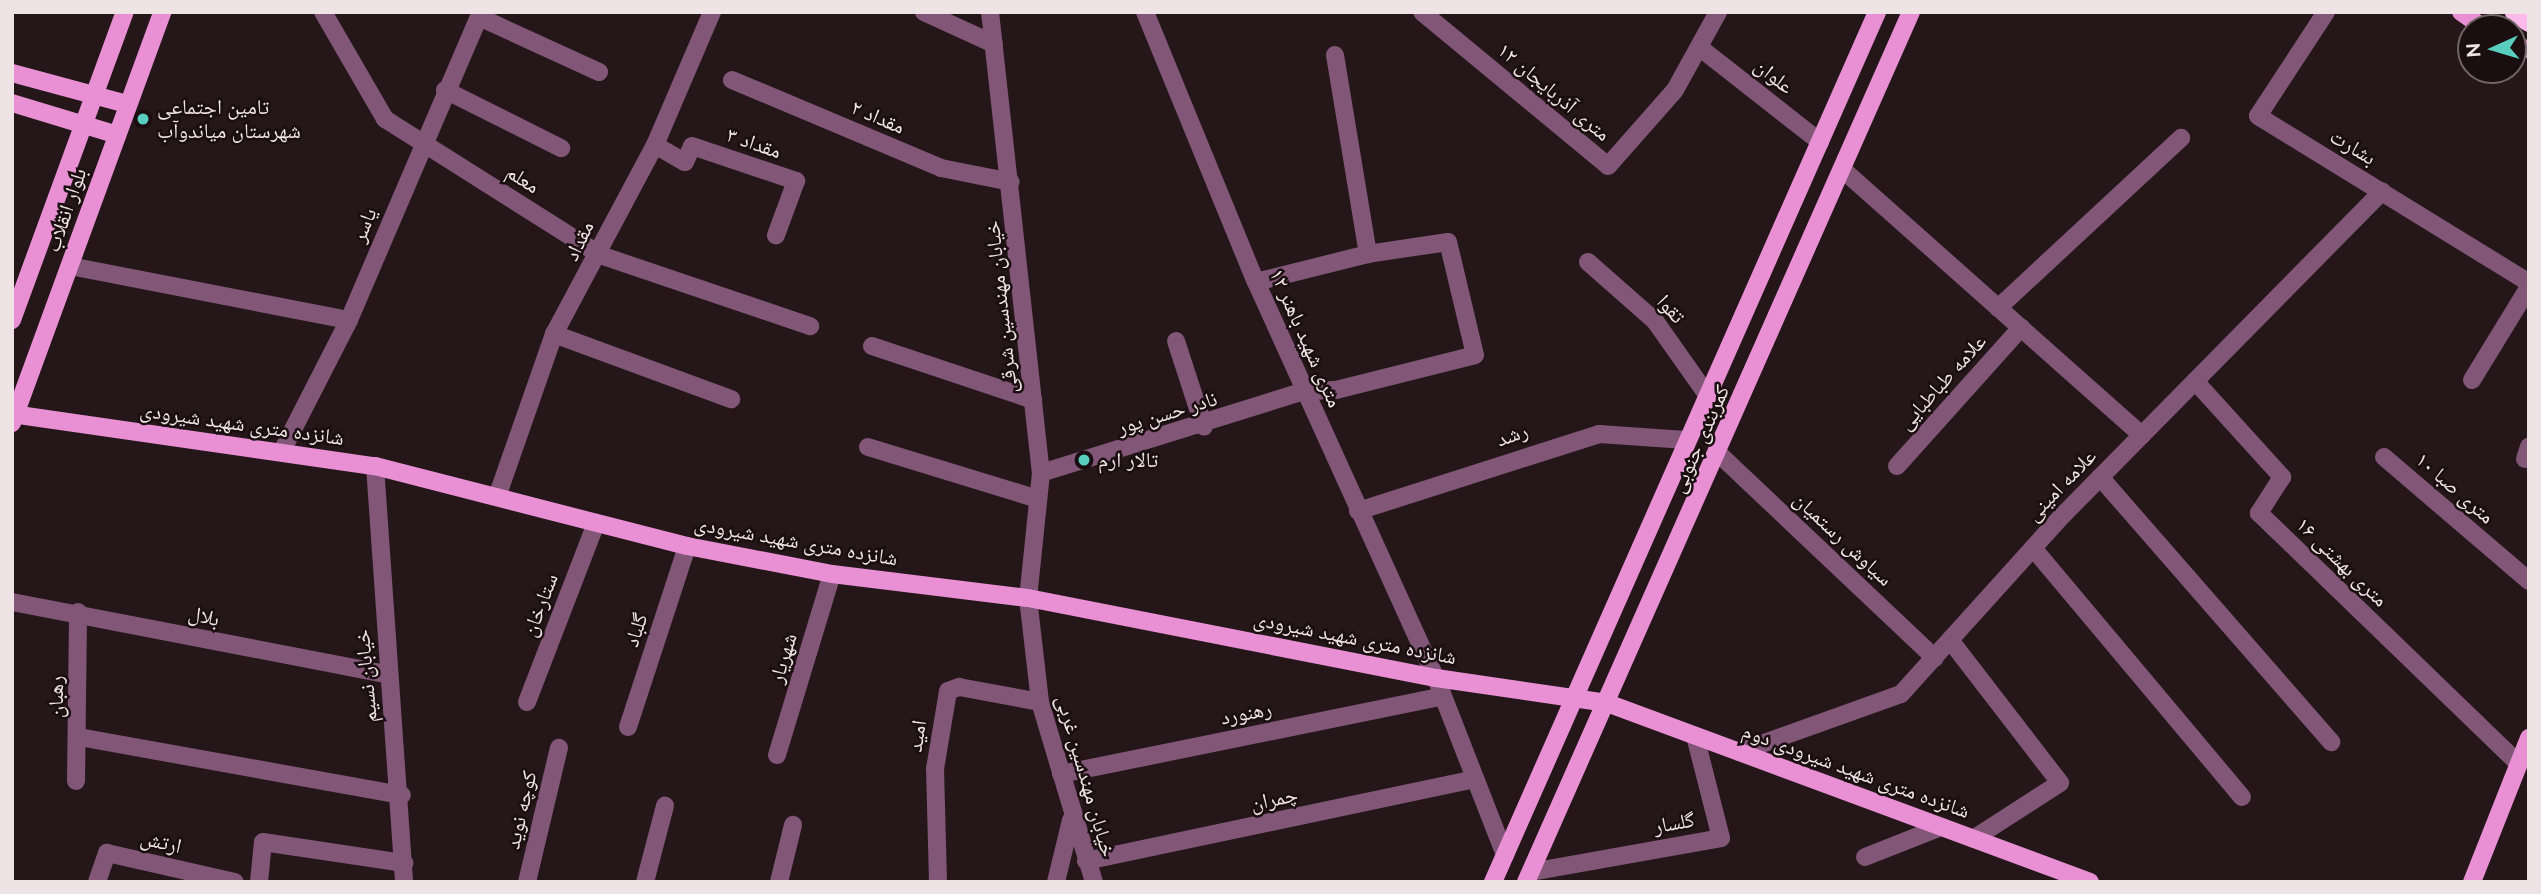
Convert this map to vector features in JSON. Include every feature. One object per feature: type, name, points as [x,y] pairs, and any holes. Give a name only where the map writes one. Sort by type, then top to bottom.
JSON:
[{"type":"main road","name":"بلوار انقلاب","points":[[12,320],[125,12]]},
{"type":"main road","name":"بلوار انقلاب","points":[[13,417],[162,12]]},
{"type":"main road","name":"کمربندی جنوبی","points":[[1493,882],[1573,695],[1877,12]]},
{"type":"main road","name":"کمربندی جنوبی","points":[[1529,877],[1719,454],[1911,12]]},
{"type":"main road","points":[[12,73],[127,104]]},
{"type":"main road","points":[[12,103],[117,135]]},
{"type":"main road","name":"شانزده متری شهید شیرودی","points":[[13,417],[282,451],[375,466],[498,494],[687,546],[832,574],[1028,598],[1436,678],[1573,695],[1607,703]]},
{"type":"main road","name":"شانزده متری شهید شیرودی دوم","points":[[1607,703],[2090,882]]},
{"type":"main road","points":[[2472,882],[2529,738]]},
{"type":"street","name":"معلم","points":[[323,12],[385,119],[600,255],[810,326]]},
{"type":"street","name":"مقداد","points":[[498,494],[554,334],[600,255],[655,145],[712,12]]},
{"type":"street","points":[[924,12],[993,44]]},
{"type":"street","name":"خیابان مهندسین شرقی","points":[[990,12],[1011,182],[1041,473],[1028,598]]},
{"type":"street","name":"۱۲ متری شهید باهنر","points":[[1146,12],[1256,282],[1436,678],[1472,780],[1505,855]]},
{"type":"street","name":"۱۲ متری آذربایجان","points":[[1422,12],[1608,166],[1675,90],[1718,12]]},
{"type":"street","name":"بشارت","points":[[2326,12],[2258,116],[2529,285]]},
{"type":"street","name":"یاسر","points":[[282,451],[349,320],[423,141],[480,15]]},
{"type":"street","points":[[480,15],[599,72]]},
{"type":"street","name":"علوان","points":[[1699,47],[1820,142]]},
{"type":"street","points":[[1256,282],[1368,254],[1335,55]]},
{"type":"street","name":"مقداد ۲","points":[[732,80],[941,167],[1011,182]]},
{"type":"street","points":[[445,90],[561,148]]},
{"type":"street","points":[[1998,308],[2180,138]]},
{"type":"street","name":"مقداد ۳","points":[[655,145],[685,162],[692,146],[796,181],[776,235]]},
{"type":"street","points":[[1842,169],[2142,435]]},
{"type":"street","name":"علامه امینی","points":[[1739,752],[1901,694],[2100,477],[2382,191]]},
{"type":"street","name":"نادر حسن پور","points":[[1041,473],[1204,427],[1304,391],[1336,390],[1475,355],[1448,242],[1368,254]]},
{"type":"street","name":"تقوا","points":[[1588,262],[1655,321],[1708,396]]},
{"type":"street","points":[[70,266],[349,320]]},
{"type":"street","points":[[2472,380],[2529,285]]},
{"type":"street","name":"علامه طباطبایی","points":[[1897,466],[2021,328]]},
{"type":"street","points":[[554,334],[731,399]]},
{"type":"street","points":[[1177,341],[1204,427]]},
{"type":"street","points":[[872,346],[1033,400]]},
{"type":"street","name":"۱۶ متری بهشتی","points":[[2195,381],[2282,477],[2259,513],[2519,764]]},
{"type":"street","name":"رشد","points":[[1358,511],[1599,434],[1686,440]]},
{"type":"street","points":[[867,447],[1038,499]]},
{"type":"street","name":"سیاوش رستمیان","points":[[1719,454],[1935,657]]},
{"type":"street","name":"۱۰ متری صبا","points":[[2384,457],[2529,581]]},
{"type":"street","name":"خیابان نسیم","points":[[375,466],[386,674],[402,795],[404,882]]},
{"type":"street","points":[[2100,477],[2331,742]]},
{"type":"street","name":"ستارخان","points":[[527,702],[596,523]]},
{"type":"street","name":"گلباد","points":[[628,727],[687,546]]},
{"type":"street","points":[[2034,548],[2242,797]]},
{"type":"street","name":"شهریار","points":[[777,755],[832,574]]},
{"type":"street","name":"خیابان مهندسین غربی","points":[[1028,598],[1040,702],[1071,820],[1094,882]]},
{"type":"street","name":"بلال","points":[[12,602],[78,612],[386,674]]},
{"type":"street","name":"رهبان","points":[[76,781],[79,737],[78,612]]},
{"type":"street","points":[[1951,640],[2060,783],[1973,839]]},
{"type":"street","name":"امید","points":[[938,882],[935,769],[948,691],[959,687],[1040,702]]},
{"type":"street","name":"رهنورد","points":[[1061,774],[1441,697]]},
{"type":"street","name":"گلسار","points":[[1529,877],[1721,838],[1695,736]]},
{"type":"street","points":[[79,737],[402,795]]},
{"type":"street","name":"کوچه نوید","points":[[527,882],[559,748]]},
{"type":"street","name":"چمران","points":[[1086,861],[1472,780]]},
{"type":"street","points":[[645,882],[665,806]]},
{"type":"street","points":[[1055,882],[1071,820]]},
{"type":"street","points":[[779,882],[793,825]]},
{"type":"street","points":[[1866,857],[1941,827]]},
{"type":"street","points":[[259,882],[263,842],[404,863]]},
{"type":"street","name":"ارتش","points":[[97,882],[107,853],[235,882]]},
{"type":"place","name":"تامین اجتماعی شهرستان میاندوآب","points":[[143,119]]},
{"type":"place","name":"تالار ارم","points":[[1084,460]]}]
